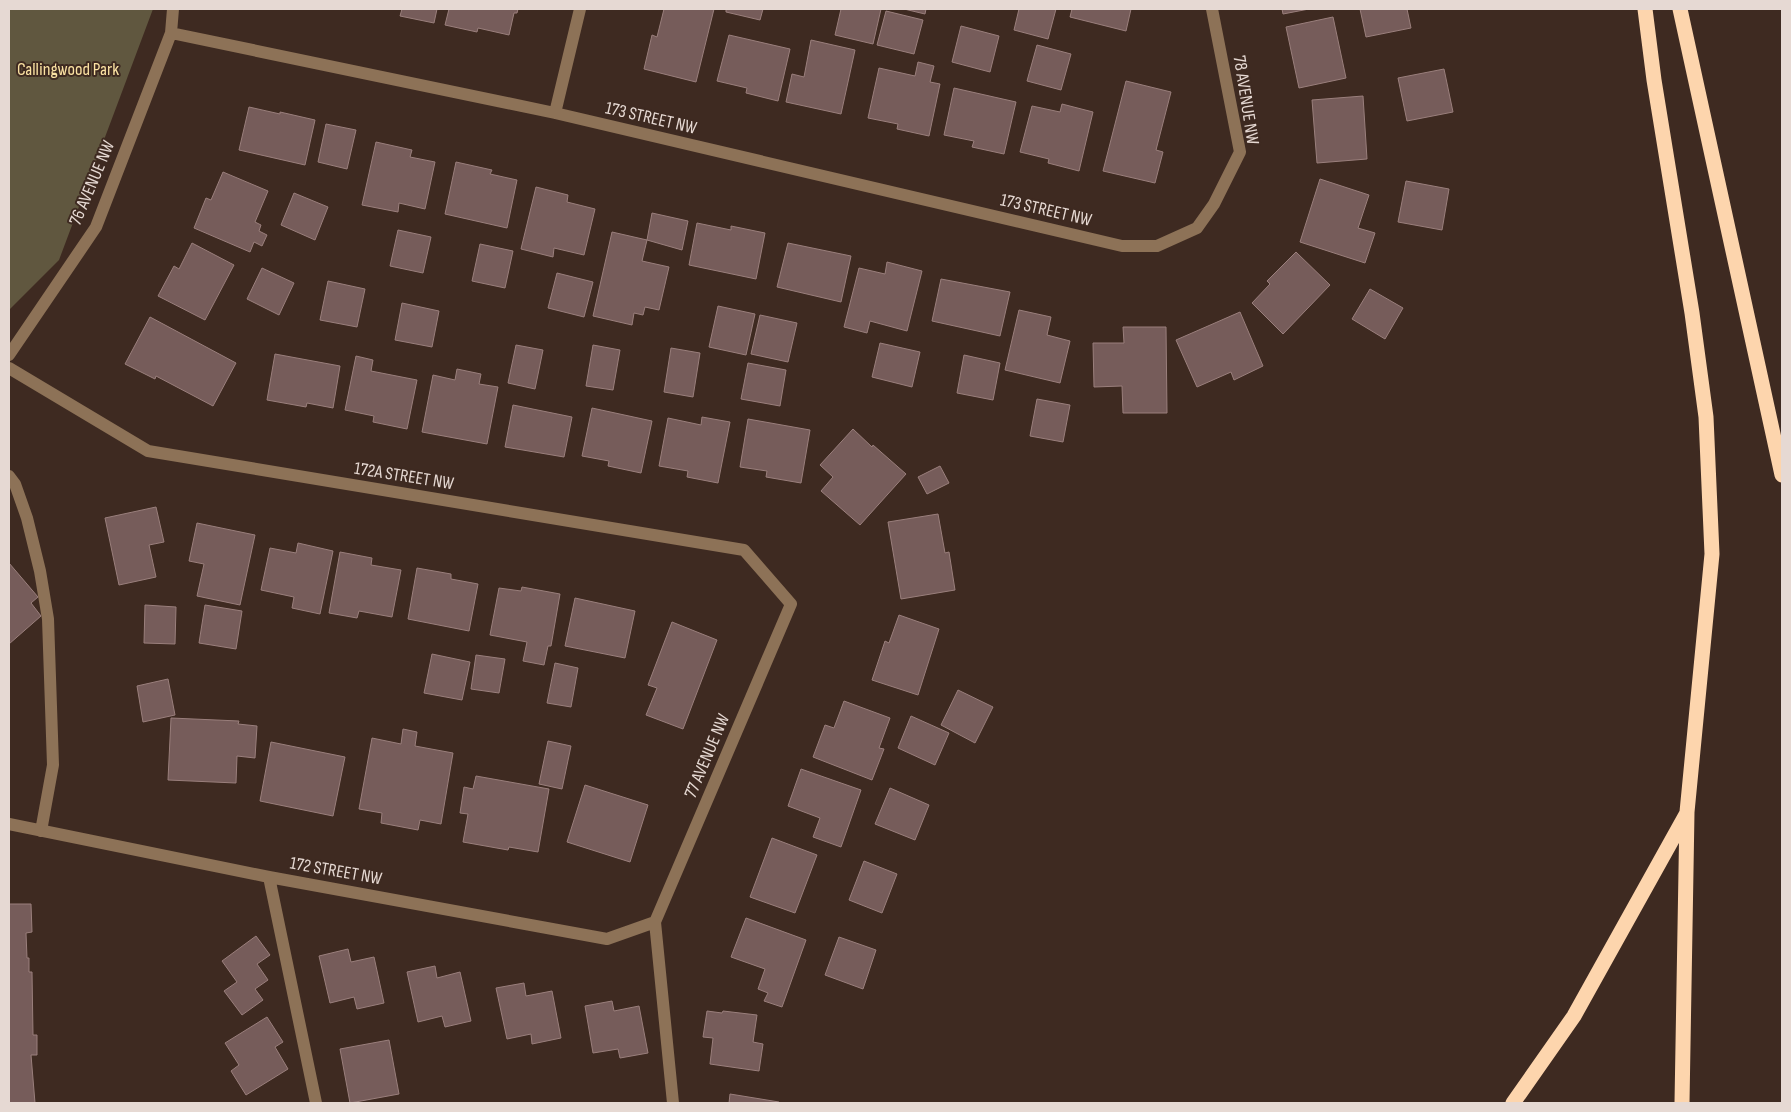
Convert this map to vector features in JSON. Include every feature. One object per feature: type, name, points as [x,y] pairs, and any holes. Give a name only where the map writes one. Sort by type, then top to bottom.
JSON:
[{"type":"highway","points":[[1645,9],[1655,90],[1692,313],[1706,417],[1712,554],[1687,812],[1682,1103]]},
{"type":"highway","points":[[1680,9],[1782,475]]},
{"type":"highway","points":[[1513,1103],[1574,1016],[1687,812]]},
{"type":"street","name":"76 AVENUE NW","points":[[9,355],[96,227],[171,33],[173,9]]},
{"type":"street","points":[[555,113],[580,9]]},
{"type":"street","name":"78 AVENUE NW","points":[[1122,246],[1157,246],[1197,228],[1214,204],[1240,152],[1212,9]]},
{"type":"street","name":"173 STREET NW","points":[[171,33],[555,113],[1122,246]]},
{"type":"street","name":"172A STREET NW","points":[[9,368],[148,451],[744,550],[791,604]]},
{"type":"street","points":[[9,476],[15,484],[27,518],[40,572],[48,619],[53,765],[41,831]]},
{"type":"street","name":"77 AVENUE NW","points":[[655,922],[791,604]]},
{"type":"street","name":"172 STREET NW","points":[[9,824],[269,877],[608,939],[655,922]]},
{"type":"street","points":[[269,877],[316,1103]]},
{"type":"street","points":[[655,922],[673,1103]]},
{"type":"green space","name":"Callingwood Park","points":[[9,9],[153,9],[59,260],[9,310]]},
{"type":"building","points":[[402,9],[437,9],[434,23],[400,16]]},
{"type":"building","points":[[449,9],[518,9],[517,13],[514,13],[509,35],[478,28],[477,32],[445,25]]},
{"type":"building","points":[[664,9],[714,9],[696,82],[644,69],[652,35],[657,37]]},
{"type":"building","points":[[726,9],[763,9],[760,20],[726,12]]},
{"type":"building","points":[[841,9],[881,9],[873,44],[835,35]]},
{"type":"building","points":[[904,9],[926,9],[925,14]]},
{"type":"building","points":[[1019,9],[1056,9],[1048,39],[1014,30]]},
{"type":"building","points":[[1072,9],[1131,9],[1126,31],[1070,17]]},
{"type":"building","points":[[1282,9],[1309,9],[1283,14]]},
{"type":"building","points":[[1360,9],[1407,9],[1411,28],[1366,37]]},
{"type":"building","points":[[886,11],[923,20],[914,54],[877,45]]},
{"type":"building","points":[[1333,17],[1346,78],[1299,88],[1286,27]]},
{"type":"building","points":[[961,26],[999,36],[990,72],[952,62]]},
{"type":"building","points":[[729,35],[790,49],[778,101],[746,93],[747,88],[717,81]]},
{"type":"building","points":[[811,40],[855,50],[841,114],[786,102],[792,74],[804,77]]},
{"type":"building","points":[[1037,45],[1071,54],[1061,90],[1027,81]]},
{"type":"building","points":[[918,62],[934,66],[930,82],[940,84],[929,136],[897,129],[898,124],[868,118],[879,68],[915,76]]},
{"type":"building","points":[[1444,69],[1453,112],[1407,121],[1398,78]]},
{"type":"building","points":[[1126,81],[1171,92],[1156,150],[1163,152],[1155,183],[1103,171]]},
{"type":"building","points":[[954,88],[1016,102],[1004,154],[972,147],[974,141],[944,135]]},
{"type":"building","points":[[1363,96],[1367,159],[1317,163],[1312,100]]},
{"type":"building","points":[[1062,104],[1093,112],[1079,171],[1048,163],[1049,159],[1020,152],[1032,106],[1060,112]]},
{"type":"building","points":[[249,107],[315,120],[305,165],[239,150]]},
{"type":"building","points":[[326,124],[356,130],[347,169],[318,162]]},
{"type":"building","points":[[376,142],[412,150],[410,157],[435,162],[425,209],[399,203],[398,212],[362,205]]},
{"type":"building","points":[[456,162],[492,170],[490,174],[517,180],[507,228],[445,214]]},
{"type":"building","points":[[223,172],[268,191],[255,222],[261,225],[259,231],[267,235],[262,246],[254,242],[250,252],[194,228],[206,198],[211,200]]},
{"type":"building","points":[[1320,179],[1369,195],[1358,228],[1375,233],[1365,263],[1300,242]]},
{"type":"building","points":[[1406,181],[1449,189],[1442,230],[1398,222]]},
{"type":"building","points":[[536,187],[568,195],[567,202],[595,209],[584,255],[554,248],[553,257],[521,249]]},
{"type":"building","points":[[294,193],[328,207],[315,240],[281,225]]},
{"type":"building","points":[[652,213],[688,221],[682,250],[647,240]]},
{"type":"building","points":[[697,223],[731,230],[731,226],[765,233],[756,279],[689,265]]},
{"type":"building","points":[[398,230],[431,237],[423,273],[390,266]]},
{"type":"building","points":[[612,232],[647,240],[642,261],[669,267],[659,310],[645,307],[643,315],[634,313],[632,325],[593,316]]},
{"type":"building","points":[[192,243],[234,265],[205,320],[158,296],[174,266],[179,269]]},
{"type":"building","points":[[788,243],[851,256],[841,302],[777,287]]},
{"type":"building","points":[[480,244],[513,251],[505,288],[472,281]]},
{"type":"building","points":[[1296,252],[1330,285],[1283,334],[1252,303],[1270,284],[1267,281]]},
{"type":"building","points":[[887,262],[922,271],[907,331],[870,321],[867,333],[844,327],[859,268],[885,274]]},
{"type":"building","points":[[262,268],[294,283],[279,315],[247,299]]},
{"type":"building","points":[[557,273],[593,282],[584,317],[548,308]]},
{"type":"building","points":[[941,279],[1010,292],[1000,336],[932,321]]},
{"type":"building","points":[[328,281],[365,289],[357,327],[320,320]]},
{"type":"building","points":[[1370,289],[1403,308],[1385,339],[1352,319]]},
{"type":"building","points":[[402,303],[439,311],[432,347],[395,340]]},
{"type":"building","points":[[718,306],[755,314],[746,355],[709,347]]},
{"type":"building","points":[[1019,310],[1051,317],[1047,335],[1070,341],[1060,383],[1005,370]]},
{"type":"building","points":[[1240,312],[1263,366],[1234,380],[1231,372],[1197,387],[1176,340]]},
{"type":"building","points":[[760,315],[797,323],[788,362],[751,354]]},
{"type":"building","points":[[150,317],[236,363],[213,406],[156,376],[155,379],[125,364]]},
{"type":"building","points":[[1123,327],[1166,327],[1167,413],[1123,413],[1122,386],[1094,387],[1093,343],[1124,343]]},
{"type":"building","points":[[880,343],[920,352],[912,387],[872,377]]},
{"type":"building","points":[[516,345],[543,350],[535,389],[508,383]]},
{"type":"building","points":[[593,345],[620,350],[613,390],[586,386]]},
{"type":"building","points":[[671,348],[700,353],[693,397],[664,392]]},
{"type":"building","points":[[275,354],[340,366],[333,408],[307,403],[306,407],[267,400]]},
{"type":"building","points":[[964,355],[1000,363],[993,400],[957,393]]},
{"type":"building","points":[[356,356],[373,360],[371,371],[417,380],[407,429],[373,422],[374,416],[345,410]]},
{"type":"building","points":[[748,363],[786,370],[780,406],[741,399]]},
{"type":"building","points":[[457,369],[481,374],[479,384],[498,387],[487,444],[422,432],[433,375],[455,380]]},
{"type":"building","points":[[1037,399],[1070,405],[1063,442],[1030,436]]},
{"type":"building","points":[[513,405],[572,417],[564,457],[505,447]]},
{"type":"building","points":[[592,408],[652,421],[641,473],[608,466],[609,461],[582,456]]},
{"type":"building","points":[[702,417],[730,422],[718,483],[687,477],[688,471],[659,466],[668,418],[701,425]]},
{"type":"building","points":[[748,419],[810,430],[801,483],[766,477],[767,471],[740,467]]},
{"type":"building","points":[[853,429],[906,474],[860,525],[821,491],[833,477],[820,465]]},
{"type":"building","points":[[940,466],[949,483],[927,494],[918,477]]},
{"type":"building","points":[[156,507],[164,542],[149,545],[156,577],[119,585],[105,518]]},
{"type":"building","points":[[938,514],[945,553],[949,552],[955,590],[901,599],[888,522]]},
{"type":"building","points":[[197,523],[255,535],[240,605],[197,596],[204,564],[189,561]]},
{"type":"building","points":[[298,543],[333,551],[320,614],[292,608],[294,597],[261,590],[270,548],[296,553]]},
{"type":"building","points":[[340,552],[372,558],[371,565],[401,570],[392,617],[359,611],[357,618],[329,613]]},
{"type":"building","points":[[9,563],[38,597],[31,603],[41,616],[9,644]]},
{"type":"building","points":[[417,568],[451,574],[451,579],[478,584],[469,631],[408,619]]},
{"type":"building","points":[[522,587],[560,594],[551,646],[548,646],[544,665],[523,661],[527,642],[490,635],[499,588],[521,591]]},
{"type":"building","points":[[575,598],[635,611],[625,658],[565,646]]},
{"type":"building","points":[[145,605],[176,607],[175,644],[144,643]]},
{"type":"building","points":[[205,605],[242,611],[236,649],[199,643]]},
{"type":"building","points":[[899,615],[939,629],[918,695],[872,680],[885,641],[889,643]]},
{"type":"building","points":[[672,622],[717,640],[683,729],[646,715],[657,688],[648,685]]},
{"type":"building","points":[[432,654],[470,662],[462,700],[424,693]]},
{"type":"building","points":[[476,655],[505,659],[499,693],[471,689]]},
{"type":"building","points":[[555,663],[578,668],[571,707],[547,703]]},
{"type":"building","points":[[168,679],[175,715],[143,722],[137,686]]},
{"type":"building","points":[[958,690],[993,707],[975,743],[941,725]]},
{"type":"building","points":[[844,701],[890,718],[879,748],[884,749],[872,780],[813,757],[825,725],[834,728]]},
{"type":"building","points":[[911,716],[949,733],[935,765],[898,748]]},
{"type":"building","points":[[171,718],[239,721],[238,724],[257,726],[255,758],[237,756],[236,783],[168,780]]},
{"type":"building","points":[[403,729],[417,732],[415,746],[453,753],[441,824],[420,820],[418,830],[381,823],[382,813],[359,809],[372,738],[401,744]]},
{"type":"building","points":[[548,741],[571,746],[562,789],[539,784]]},
{"type":"building","points":[[271,742],[345,757],[333,816],[260,801]]},
{"type":"building","points":[[801,769],[861,790],[841,847],[813,837],[820,818],[788,806]]},
{"type":"building","points":[[476,776],[549,789],[538,852],[509,847],[508,850],[463,842],[468,814],[460,813],[464,787],[473,789]]},
{"type":"building","points":[[585,785],[648,805],[630,862],[567,842]]},
{"type":"building","points":[[890,788],[929,805],[915,840],[875,824]]},
{"type":"building","points":[[772,838],[817,855],[795,913],[750,897]]},
{"type":"building","points":[[864,861],[897,874],[882,913],[849,900]]},
{"type":"building","points":[[9,904],[31,904],[32,932],[26,933],[29,972],[32,972],[33,1035],[37,1035],[37,1055],[31,1055],[35,1103],[9,1103]]},
{"type":"building","points":[[746,918],[806,940],[782,1007],[764,1001],[768,993],[758,989],[765,969],[731,957]]},
{"type":"building","points":[[256,936],[270,955],[257,964],[268,980],[255,989],[263,1000],[242,1015],[224,991],[237,982],[222,961]]},
{"type":"building","points":[[839,937],[876,950],[863,989],[825,975]]},
{"type":"building","points":[[348,949],[351,962],[374,957],[384,1003],[357,1009],[354,997],[330,1003],[319,956]]},
{"type":"building","points":[[435,966],[437,978],[460,972],[471,1021],[445,1027],[442,1016],[418,1022],[407,972]]},
{"type":"building","points":[[524,983],[526,996],[552,991],[561,1038],[532,1044],[531,1034],[507,1039],[496,988]]},
{"type":"building","points":[[612,1001],[614,1011],[639,1006],[648,1053],[620,1058],[618,1049],[593,1053],[585,1006]]},
{"type":"building","points":[[707,1011],[757,1015],[753,1042],[763,1044],[759,1071],[710,1064],[713,1038],[703,1037]]},
{"type":"building","points":[[267,1017],[283,1042],[275,1047],[288,1069],[246,1095],[231,1071],[239,1065],[225,1043]]},
{"type":"building","points":[[389,1040],[399,1094],[350,1103],[340,1049]]},
{"type":"building","points":[[730,1094],[779,1102],[779,1103],[729,1103]]}]
